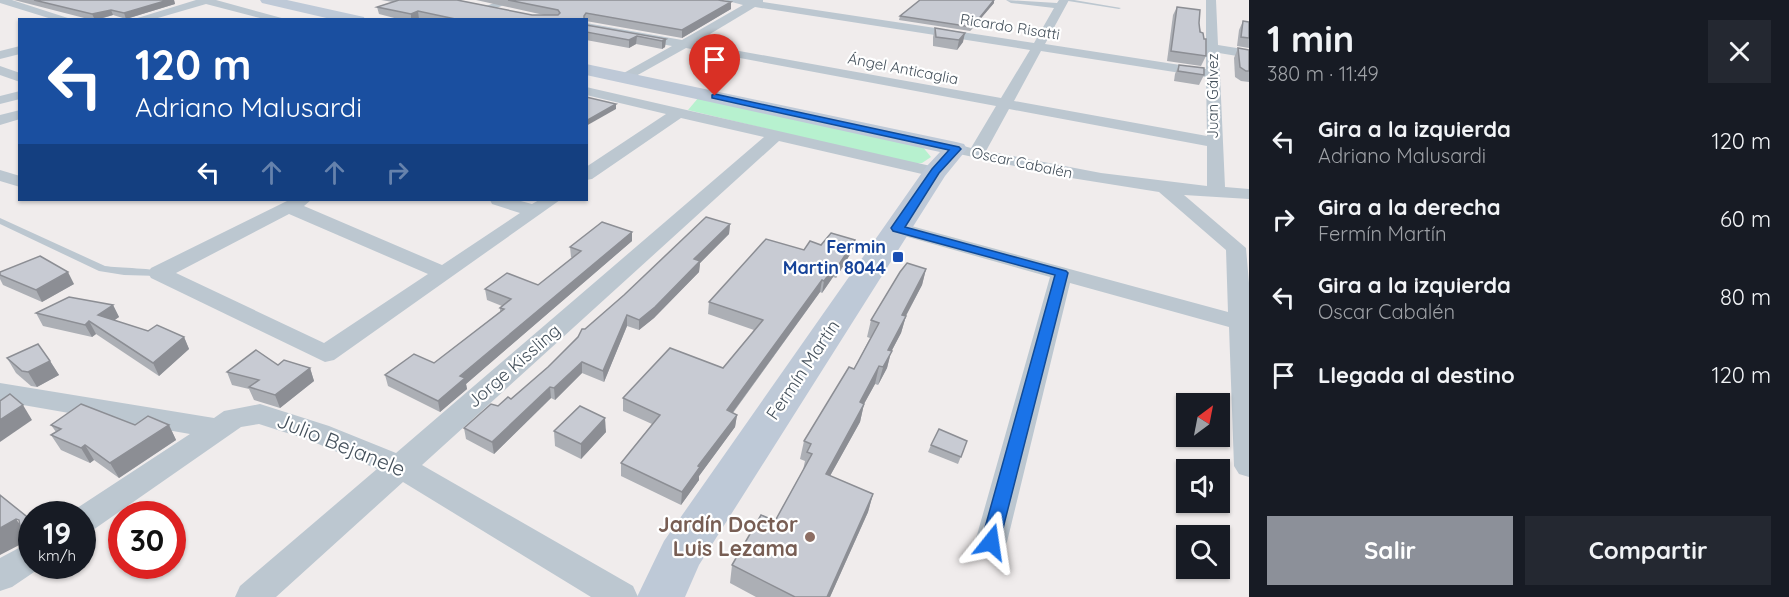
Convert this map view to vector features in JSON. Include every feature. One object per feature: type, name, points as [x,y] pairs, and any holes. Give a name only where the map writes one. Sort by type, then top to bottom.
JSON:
[{"type":"main road","points":[[267,0],[349,18]]},
{"type":"main road","name":"Oscar Cabalén","points":[[588,69],[966,151]]},
{"type":"main road","name":"Fermín Martín","points":[[661,597],[680,555],[935,172],[966,151]]},
{"type":"street","points":[[1,0],[62,18]]},
{"type":"street","points":[[143,18],[206,0],[276,18]]},
{"type":"street","name":"Ricardo Risatti","points":[[729,0],[757,2],[1036,48],[1214,74]]},
{"type":"street","points":[[1011,0],[1063,2]]},
{"type":"street","name":"Juan Gálvez","points":[[1211,0],[1216,192]]},
{"type":"street","points":[[627,77],[757,2]]},
{"type":"street","name":"Fermín Martín","points":[[966,151],[1005,104],[1063,2]]},
{"type":"street","points":[[470,4],[489,8]]},
{"type":"street","points":[[463,18],[489,8],[510,6]]},
{"type":"street","name":"Ángel Anticaglia","points":[[588,26],[1213,142]]},
{"type":"street","points":[[1213,48],[1249,54]]},
{"type":"street","points":[[0,55],[18,50]]},
{"type":"street","points":[[0,70],[18,77]]},
{"type":"street","points":[[588,91],[935,172]]},
{"type":"street","points":[[0,100],[18,96]]},
{"type":"street","points":[[588,174],[679,112]]},
{"type":"street","points":[[0,120],[18,115]]},
{"type":"street","name":"Jorge Kissling","points":[[252,597],[776,135]]},
{"type":"street","name":"Oscar Cabalén","points":[[966,151],[1100,179],[1165,189],[1249,194]]},
{"type":"street","points":[[588,152],[612,158]]},
{"type":"street","points":[[0,175],[18,181]]},
{"type":"street","points":[[1165,189],[1243,250],[1249,466]]},
{"type":"street","points":[[508,201],[543,205]]},
{"type":"street","points":[[159,273],[296,203],[442,273]]},
{"type":"street","points":[[159,273],[325,354],[543,205]]},
{"type":"street","points":[[897,228],[1245,324]]},
{"type":"street","points":[[991,542],[1062,273]]},
{"type":"street","points":[[0,392],[219,429]]},
{"type":"street","name":"Julio Bejanele","points":[[96,512],[234,418],[260,414],[289,422],[399,466],[621,597]]},
{"type":"street","points":[[0,576],[18,564]]},
{"type":"lane","points":[[1063,2],[1119,8]]},
{"type":"lane","points":[[0,221],[103,269],[159,273]]},
{"type":"green space","points":[[699,97],[922,146],[931,157],[922,163],[912,164],[688,110]]},
{"type":"building","points":[[34,0],[168,0],[124,13],[111,10],[92,14]]},
{"type":"building","points":[[399,0],[457,0],[532,15],[558,15],[560,13],[558,10],[508,0],[718,0],[731,2],[682,30],[586,13],[584,18],[451,18],[418,11],[411,14],[377,7]]},
{"type":"building","points":[[920,0],[994,0],[972,27],[900,16]]},
{"type":"building","points":[[1177,7],[1200,10],[1200,32],[1206,39],[1206,56],[1171,51]]},
{"type":"building","points":[[1243,21],[1249,22],[1249,38],[1241,37]]},
{"type":"building","points":[[588,25],[666,39],[662,41],[637,36],[629,40],[588,32]]},
{"type":"building","points":[[935,28],[965,33],[959,40],[936,37]]},
{"type":"building","points":[[1238,48],[1249,50],[1249,71],[1240,67]]},
{"type":"building","points":[[1179,65],[1204,68],[1204,75],[1178,71]]},
{"type":"building","points":[[588,97],[616,104],[588,120]]},
{"type":"building","points":[[706,217],[730,224],[694,259],[700,261],[655,307],[639,320],[627,315],[603,371],[582,362],[554,388],[550,387],[492,442],[464,428],[491,404],[498,406],[508,397],[511,399],[548,367],[578,337],[582,329],[585,329],[624,295]]},
{"type":"building","points":[[602,222],[632,232],[460,376],[465,378],[438,401],[385,375],[414,354],[434,363],[504,309],[500,308],[511,299],[485,289],[507,273],[538,285],[581,251],[570,247]]},
{"type":"building","points":[[831,233],[855,240],[838,266],[835,266],[824,281],[822,280],[727,410],[737,415],[698,466],[700,467],[682,492],[621,463],[660,415],[623,398],[670,348],[723,368],[763,320],[709,302],[766,239],[804,250],[810,241],[821,245]]},
{"type":"building","points":[[40,256],[68,272],[36,290],[0,275],[0,272]]},
{"type":"building","points":[[907,263],[926,269],[902,315],[906,316],[888,350],[892,351],[883,367],[879,366],[860,402],[864,404],[826,474],[873,494],[827,597],[795,597],[732,565],[761,515],[775,521],[812,454],[807,452],[811,444],[804,441],[849,367],[854,369],[879,323],[871,320]]},
{"type":"building","points":[[69,297],[113,305],[98,315],[148,331],[157,325],[184,337],[153,363],[89,321],[85,325],[36,313]]},
{"type":"building","points":[[38,344],[50,361],[28,372],[22,371],[7,358]]},
{"type":"building","points":[[256,350],[278,365],[284,360],[310,368],[275,395],[249,387],[259,380],[227,372]]},
{"type":"building","points":[[10,394],[23,405],[0,420],[0,401]]},
{"type":"building","points":[[81,404],[135,425],[148,416],[169,425],[110,463],[85,445],[81,448],[51,435],[61,429],[51,425]]},
{"type":"building","points":[[580,406],[605,418],[581,444],[554,431]]},
{"type":"building","points":[[939,429],[967,441],[961,457],[931,445]]},
{"type":"building","points":[[0,495],[18,510],[18,520],[0,528]]},
{"type":"place","name":"Fermin Martin 8044","points":[[898,257]]},
{"type":"place","name":"Jardín Doctor Luis Lezama","points":[[810,537]]},
{"type":"route","points":[[715,96],[956,149],[935,172],[897,228],[1062,273],[991,542]]}]
